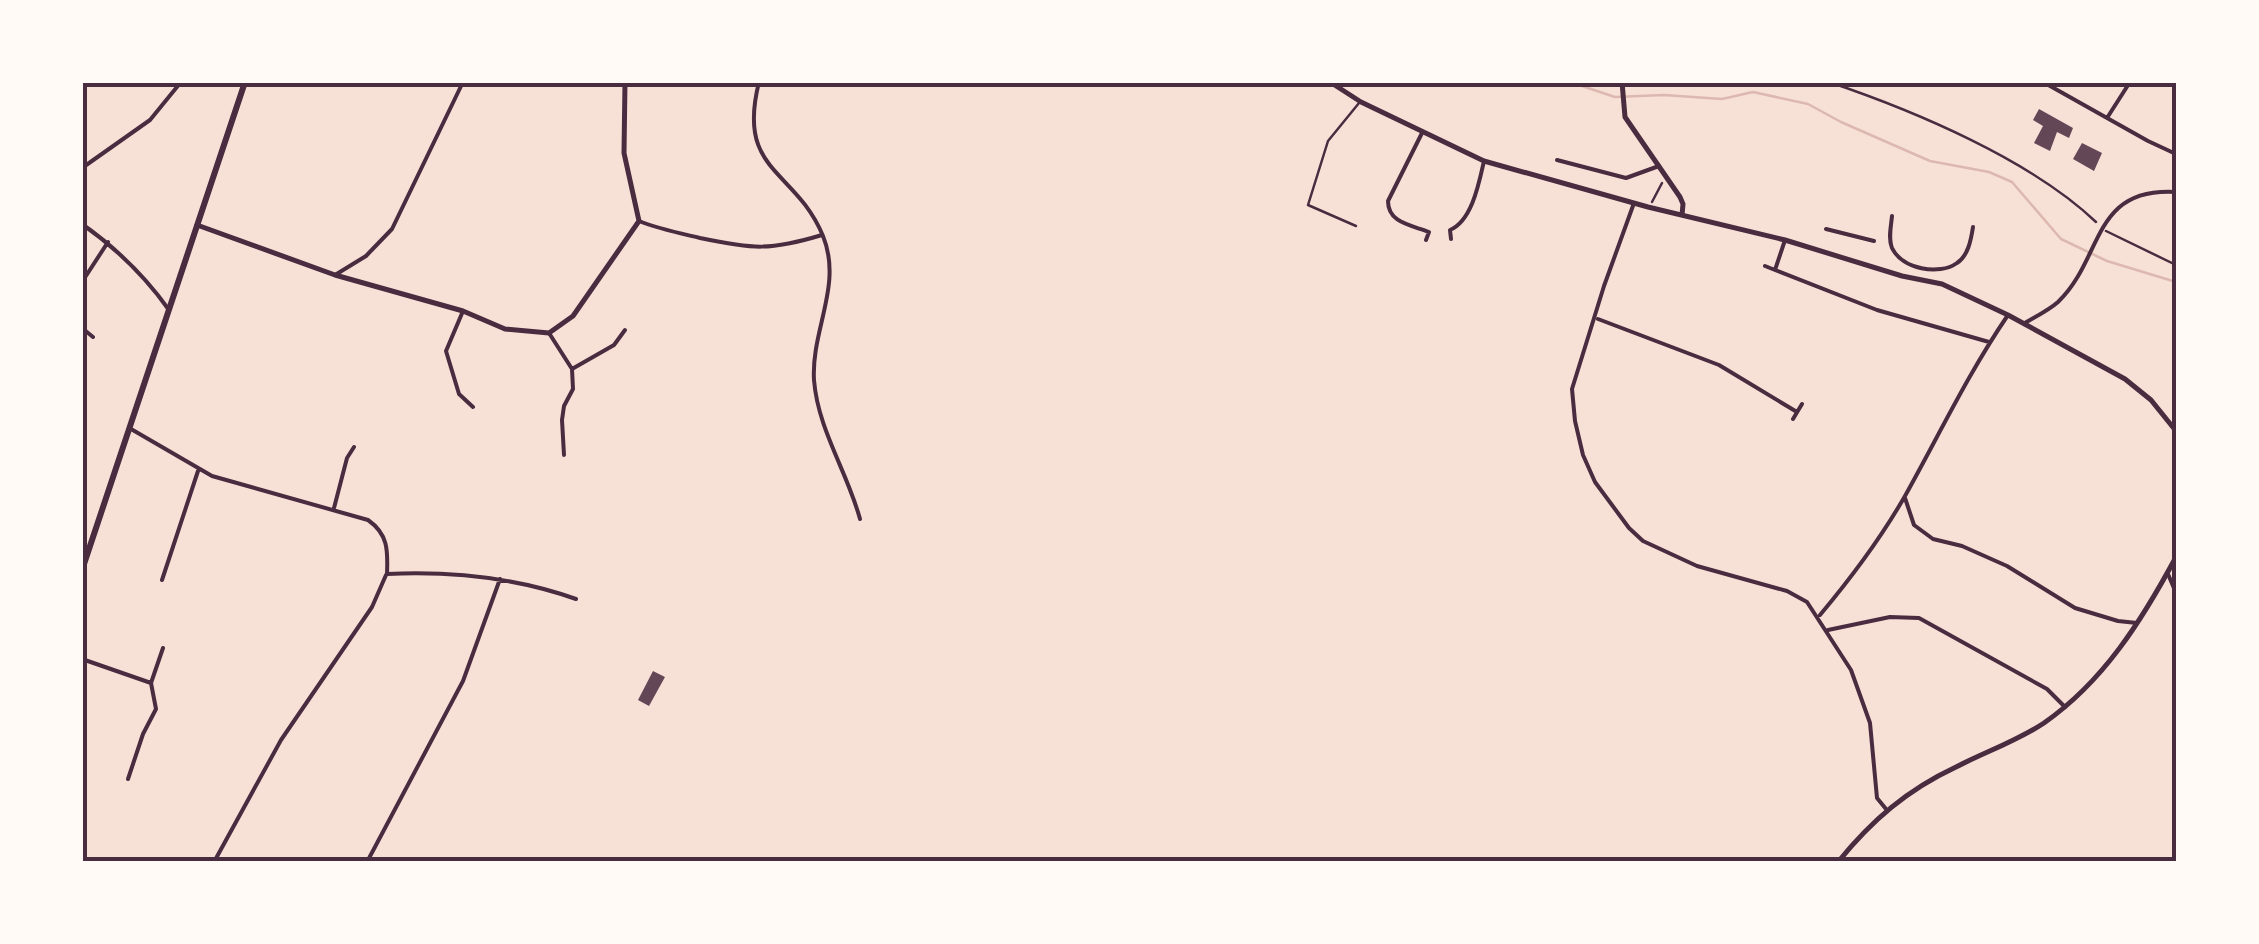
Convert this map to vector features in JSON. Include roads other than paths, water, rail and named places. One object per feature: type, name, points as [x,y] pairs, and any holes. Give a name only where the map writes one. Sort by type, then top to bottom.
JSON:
[{"type":"main road","points":[[83,564],[245,82]]},
{"type":"street","points":[[82,168],[150,120],[181,82]]},
{"type":"street","points":[[336,275],[366,256],[392,229],[463,82]]},
{"type":"street","points":[[197,225],[336,275],[463,311],[505,329],[549,333],[574,316],[640,221],[624,152],[626,82]]},
{"type":"street","points":[[759,82],[752,110],[754,138],[765,160],[809,211],[829,256],[831,279],[814,358],[816,394],[826,434],[860,518]]},
{"type":"street","points":[[1330,82],[1360,102],[1484,162],[1942,284],[2008,314],[2139,388],[2176,432]]},
{"type":"street","points":[[1622,82],[1625,117],[1680,197],[1682,215]]},
{"type":"street","points":[[2043,82],[2176,154]]},
{"type":"street","points":[[2106,118],[2130,82]]},
{"type":"street","points":[[1422,133],[1388,201],[1388,210],[1392,218],[1429,232],[1426,240]]},
{"type":"street","points":[[1575,164],[1577,157]]},
{"type":"street","points":[[1557,160],[1626,178],[1660,166]]},
{"type":"street","points":[[1442,229],[1450,230],[1465,218],[1484,162]]},
{"type":"street","points":[[2024,324],[2057,303],[2122,204],[2152,191],[2176,192]]},
{"type":"street","points":[[1634,203],[1572,389],[1583,455],[1595,482],[1628,528],[1643,541],[1697,566],[1798,595],[1819,616],[1851,670],[1870,723],[1877,798],[1886,810]]},
{"type":"street","points":[[1892,216],[1890,236],[1895,252],[1905,262],[1925,268],[1945,268],[1960,261],[1968,250],[1973,227]]},
{"type":"street","points":[[640,221],[741,248],[781,247],[822,234]]},
{"type":"street","points":[[82,224],[108,242],[151,284],[169,310]]},
{"type":"street","points":[[1826,229],[1874,240]]},
{"type":"street","points":[[1450,230],[1452,238]]},
{"type":"street","points":[[1775,270],[1785,240]]},
{"type":"street","points":[[82,282],[108,242]]},
{"type":"street","points":[[1765,266],[1876,310],[1990,342]]},
{"type":"street","points":[[463,311],[446,351],[459,394],[473,407]]},
{"type":"street","points":[[1819,616],[1904,497],[2008,314]]},
{"type":"street","points":[[1596,319],[1719,365],[1796,412]]},
{"type":"street","points":[[82,328],[94,337]]},
{"type":"street","points":[[572,369],[614,345],[625,330]]},
{"type":"street","points":[[549,333],[572,369],[573,389],[562,420],[564,455]]},
{"type":"street","points":[[1793,419],[1802,404]]},
{"type":"street","points":[[130,428],[199,470],[248,488],[368,520],[388,545],[386,574],[372,608],[281,740],[214,862]]},
{"type":"street","points":[[334,508],[347,458],[354,447]]},
{"type":"street","points":[[162,580],[199,470]]},
{"type":"street","points":[[1904,497],[1914,525],[1933,539],[1962,546],[2007,566],[2075,608],[2138,623]]},
{"type":"street","points":[[1838,862],[1886,810],[1944,772],[2022,737],[2066,707],[2100,676],[2138,623],[2176,558]]},
{"type":"street","points":[[386,574],[444,571],[500,579],[576,599]]},
{"type":"street","points":[[2168,574],[2176,592]]},
{"type":"street","points":[[367,862],[463,680],[500,579]]},
{"type":"street","points":[[1828,630],[1890,617],[1919,618],[2047,689],[2066,707]]},
{"type":"street","points":[[128,778],[156,709],[151,683],[162,648]]},
{"type":"street","points":[[82,659],[151,683]]},
{"type":"lane","points":[[1356,226],[1308,205],[1328,141],[1360,102]]},
{"type":"waterway","points":[[1570,82],[1615,97],[1722,99],[1753,92],[1808,104],[1930,161],[1989,172],[2012,182],[2061,239],[2107,261],[2176,282]]}]
